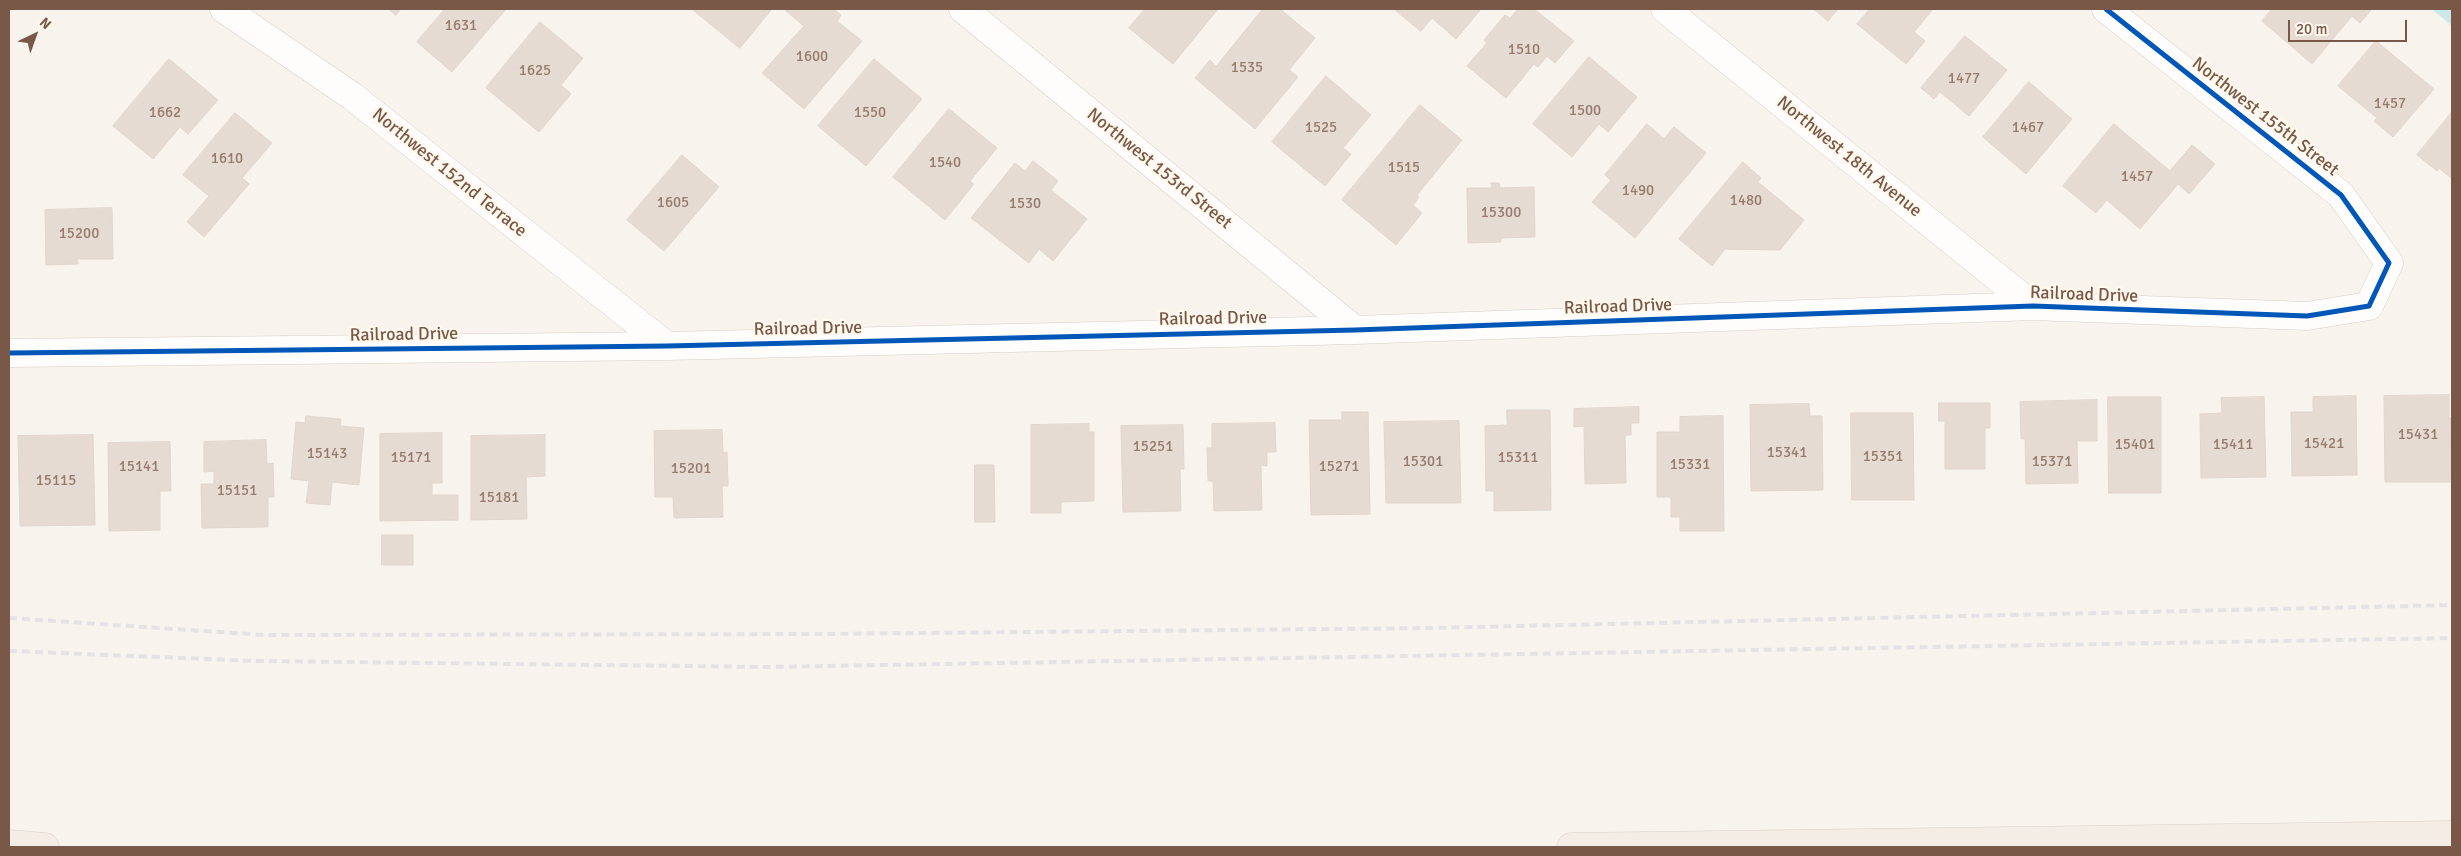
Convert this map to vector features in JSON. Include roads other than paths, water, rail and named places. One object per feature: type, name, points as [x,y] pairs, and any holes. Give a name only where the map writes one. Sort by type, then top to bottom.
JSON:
[{"type":"main road","points":[[1571,847],[2452,835]]},
{"type":"main road","points":[[9,844],[45,847]]},
{"type":"street","name":"Northwest 152nd Terrace","points":[[224,9],[352,96],[666,346]]},
{"type":"street","name":"Northwest 153rd Street","points":[[963,9],[1356,330]]},
{"type":"street","name":"Northwest 18th Avenue","points":[[1665,9],[2032,306]]},
{"type":"street","name":"Northwest 155th Street","points":[[2106,9],[2341,195],[2389,263]]},
{"type":"street","name":"Railroad Drive","points":[[9,353],[666,346],[1356,330],[2032,306],[2307,316],[2370,306],[2389,263]]},
{"type":"water","points":[[2432,9],[2452,9],[2452,26]]},
{"type":"railway","points":[[9,618],[264,635],[823,634],[1430,628],[2452,605]]},
{"type":"railway","points":[[9,651],[257,661],[768,667],[2452,638]]}]
